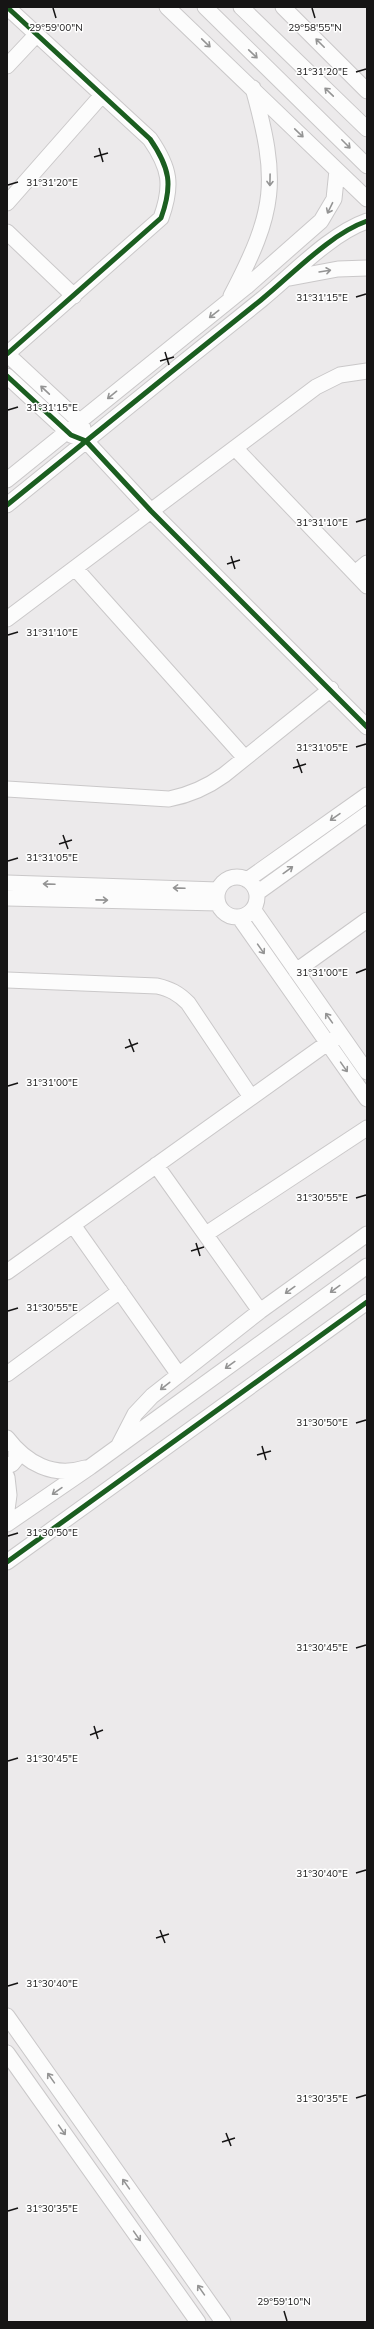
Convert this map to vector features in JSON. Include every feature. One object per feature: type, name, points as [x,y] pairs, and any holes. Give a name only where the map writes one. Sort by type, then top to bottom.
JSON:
[{"type":"street","points":[[7,7],[150,139],[162,156],[168,176],[168,198],[161,218],[7,354],[79,421],[84,430],[86,441]]},
{"type":"street","points":[[167,7],[367,199]]},
{"type":"street","points":[[241,7],[367,129]]},
{"type":"street","points":[[283,7],[367,91]]},
{"type":"street","points":[[189,28],[205,8],[367,166]]},
{"type":"street","points":[[7,66],[37,34]]},
{"type":"street","points":[[228,303],[258,241],[269,201],[270,174],[268,146],[252,87]]},
{"type":"street","points":[[7,203],[102,95]]},
{"type":"street","points":[[7,480],[66,431],[228,303],[327,214],[337,188],[337,170]]},
{"type":"street","points":[[7,505],[287,279],[345,230],[367,221]]},
{"type":"street","points":[[7,232],[74,296]]},
{"type":"street","points":[[287,279],[338,269],[367,268]]},
{"type":"street","points":[[7,619],[322,383],[340,375],[367,371]]},
{"type":"street","points":[[7,376],[66,431],[76,438],[86,441],[151,511],[331,689],[367,727]]},
{"type":"street","points":[[235,448],[367,586]]},
{"type":"street","points":[[355,573],[367,563]]},
{"type":"street","points":[[75,568],[245,758]]},
{"type":"street","points":[[7,789],[169,799],[189,795],[207,787],[331,689]]},
{"type":"street","points":[[247,880],[367,795]]},
{"type":"street","points":[[256,893],[367,814]]},
{"type":"street","points":[[242,877],[247,880],[256,893],[256,901],[253,909],[247,915],[239,917],[228,915],[218,896],[225,880],[242,877]]},
{"type":"street","points":[[7,882],[218,896]]},
{"type":"street","points":[[7,898],[218,896]]},
{"type":"street","points":[[253,909],[367,1072]]},
{"type":"street","points":[[239,917],[367,1099]]},
{"type":"street","points":[[296,971],[367,920]]},
{"type":"street","points":[[7,980],[158,986],[169,989],[179,994],[188,1003],[251,1097]]},
{"type":"street","points":[[8,1270],[340,1034]]},
{"type":"street","points":[[206,1234],[367,1128]]},
{"type":"street","points":[[156,1165],[260,1311]]},
{"type":"street","points":[[73,1225],[179,1375]]},
{"type":"street","points":[[118,1447],[128,1424],[143,1405],[260,1311],[367,1234]]},
{"type":"street","points":[[7,1524],[118,1447],[367,1266]]},
{"type":"street","points":[[7,1374],[120,1291]]},
{"type":"street","points":[[7,1562],[367,1302]]},
{"type":"street","points":[[11,1443],[30,1462],[47,1469],[64,1471],[90,1467]]},
{"type":"street","points":[[7,1466],[12,1464],[16,1459],[11,1443]]},
{"type":"street","points":[[7,1477],[9,1495],[7,1510]]},
{"type":"street","points":[[7,2016],[223,2322]]},
{"type":"street","points":[[7,2053],[198,2322]]},
{"type":"cycle path","points":[[7,7],[150,139],[162,159],[168,177],[167,196],[161,218],[7,354]]},
{"type":"cycle path","points":[[7,505],[261,300],[312,256],[339,235],[367,221]]},
{"type":"cycle path","points":[[7,376],[71,435],[86,441],[151,511],[367,727]]},
{"type":"cycle path","points":[[7,1562],[367,1302]]}]
